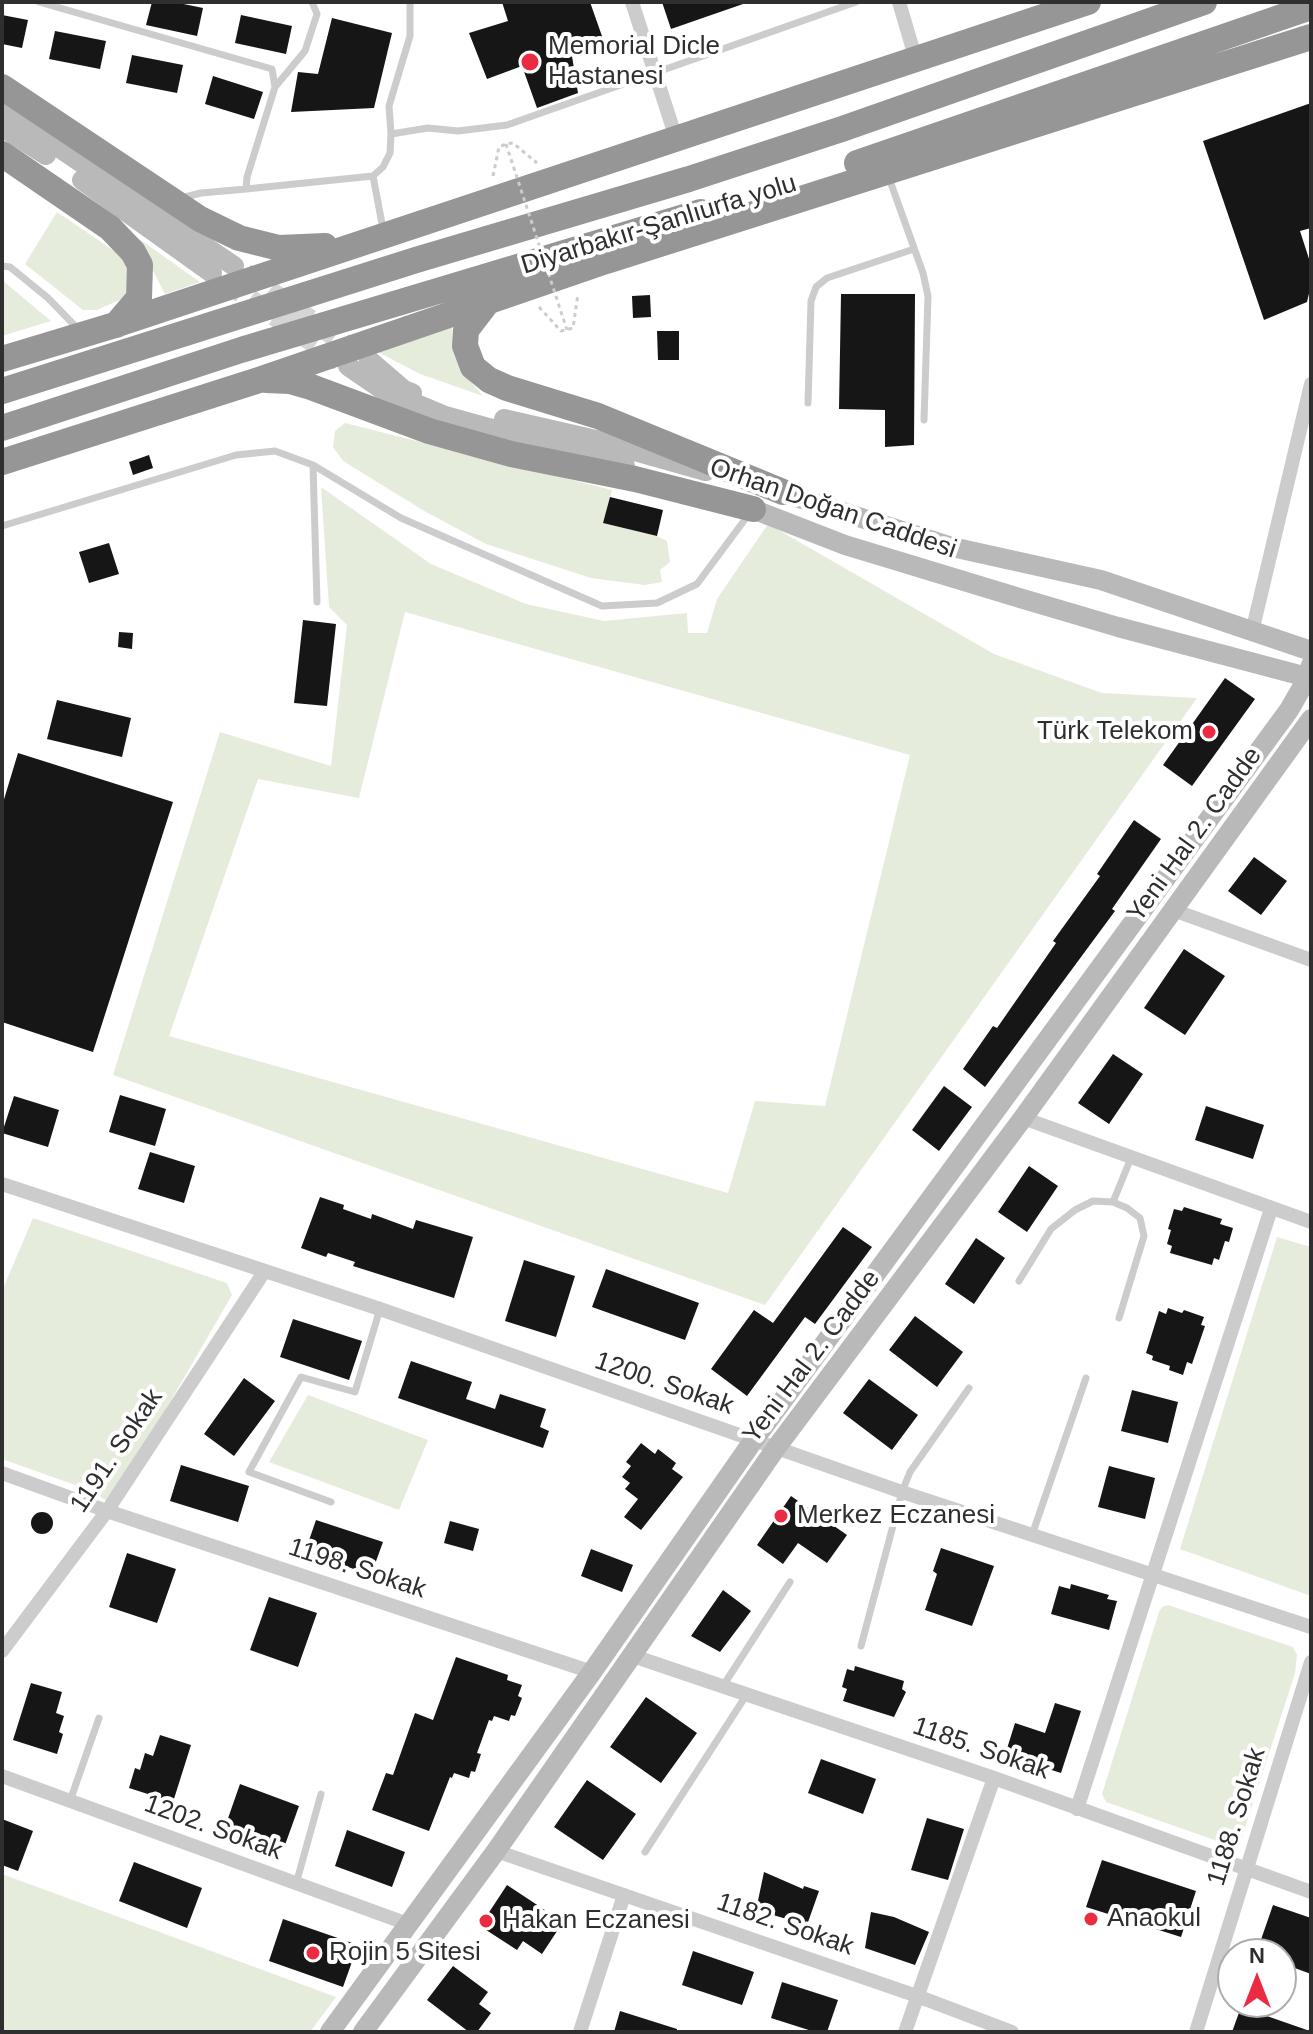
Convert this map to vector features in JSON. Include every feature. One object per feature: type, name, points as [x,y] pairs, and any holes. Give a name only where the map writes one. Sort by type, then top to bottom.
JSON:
[{"type":"highway","name":"Diyarbakır-Şanlıurfa yolu","points":[[2,391],[416,260],[703,174],[842,129],[1204,2]]},
{"type":"highway","points":[[2,359],[115,325],[484,203],[1075,4]]},
{"type":"highway","name":"Diyarbakır-Şanlıurfa yolu","points":[[2,428],[241,350],[438,293],[832,171],[1311,7]]},
{"type":"highway","points":[[2,462],[259,380],[592,265],[1311,37]]},
{"type":"highway","points":[[2,87],[200,219],[239,238],[279,248],[316,247],[384,235]]},
{"type":"highway","points":[[2,154],[110,228],[133,252],[140,265],[139,298],[115,325]]},
{"type":"highway","points":[[489,300],[466,330],[465,346],[473,367],[489,380],[598,416],[783,492]]},
{"type":"highway","points":[[259,380],[290,381],[311,387],[429,431],[511,454],[635,479],[753,509]]},
{"type":"street","points":[[632,2],[676,138]]},
{"type":"street","points":[[899,2],[916,60]]},
{"type":"street","points":[[2,109],[234,266]]},
{"type":"street","points":[[2,127],[212,273]]},
{"type":"street","name":"Orhan Doğan Caddesi","points":[[369,360],[404,390],[462,409],[596,440],[783,492],[952,547],[1101,580],[1311,651]]},
{"type":"street","name":"Orhan Doğan Caddesi","points":[[348,366],[383,390],[445,416],[616,463],[753,509],[845,545],[1118,627],[1310,673]]},
{"type":"street","points":[[1252,632],[1307,425],[1311,384]]},
{"type":"street","points":[[330,2032],[592,1672],[753,1441],[1280,723],[1310,673]]},
{"type":"street","name":"Yeni Hal 2. Cadde","points":[[363,2032],[496,1851],[776,1448],[1023,1118],[1311,719]]},
{"type":"street","points":[[1173,910],[1311,960]]},
{"type":"street","points":[[1023,1118],[1311,1222]]},
{"type":"street","name":"1200. Sokak","points":[[2,1184],[380,1309],[902,1492],[1311,1627]]},
{"type":"street","points":[[1077,1809],[1271,1209]]},
{"type":"street","name":"1191. Sokak","points":[[2,1651],[107,1511],[264,1272]]},
{"type":"street","name":"1198. Sokak","points":[[2,1473],[107,1511],[592,1672]]},
{"type":"street","name":"1185. Sokak","points":[[633,1656],[994,1778],[1245,1871],[1311,1892]]},
{"type":"street","name":"1188. Sokak","points":[[1196,2032],[1311,1662]]},
{"type":"street","name":"1202. Sokak","points":[[2,1776],[408,1924]]},
{"type":"street","points":[[905,2032],[994,1778]]},
{"type":"street","name":"1182. Sokak","points":[[496,1851],[917,1996],[1012,2032]]},
{"type":"street","points":[[580,2032],[624,1895]]},
{"type":"lane","points":[[39,2],[272,69],[275,87]]},
{"type":"lane","points":[[246,189],[275,87],[305,51],[317,14],[312,2]]},
{"type":"lane","points":[[173,200],[201,193],[373,176],[383,167],[390,153],[389,106],[410,36],[410,2]]},
{"type":"lane","points":[[391,134],[428,128],[458,131],[507,125],[856,2]]},
{"type":"lane","points":[[887,172],[928,296],[924,420]]},
{"type":"lane","points":[[373,176],[384,235]]},
{"type":"lane","points":[[808,403],[811,301],[816,287],[827,278],[914,249]]},
{"type":"lane","points":[[2,266],[10,267],[48,298],[83,335]]},
{"type":"lane","points":[[2,526],[236,455],[275,451],[313,465],[401,518],[602,606],[657,603],[697,584],[753,509]]},
{"type":"lane","points":[[313,465],[317,602]]},
{"type":"lane","points":[[1113,1202],[1131,1158]]},
{"type":"lane","points":[[1019,1281],[1051,1229],[1075,1210],[1093,1201],[1113,1202],[1140,1218],[1144,1236],[1119,1318]]},
{"type":"lane","points":[[331,1502],[249,1472],[301,1377],[355,1392],[380,1309]]},
{"type":"lane","points":[[1032,1535],[1086,1378]]},
{"type":"lane","points":[[861,1646],[910,1472],[969,1388]]},
{"type":"lane","points":[[723,1686],[790,1582]]},
{"type":"lane","points":[[645,1852],[747,1694]]},
{"type":"lane","points":[[70,1801],[99,1718]]},
{"type":"lane","points":[[296,1884],[321,1794]]},
{"type":"path","points":[[484,203],[497,165],[499,147],[506,144],[513,143],[526,156],[559,178]]},
{"type":"path","points":[[506,144],[567,330]]},
{"type":"path","points":[[561,331],[573,328],[575,299],[592,265]]},
{"type":"green space","points":[[57,212],[129,261],[126,297],[97,310],[83,310],[25,264]]},
{"type":"green space","points":[[135,236],[200,282],[165,294]]},
{"type":"green space","points":[[2,280],[51,321],[2,336]]},
{"type":"green space","points":[[452,325],[453,353],[462,372],[483,396],[420,374],[374,350]]},
{"type":"green space","points":[[345,423],[612,490],[604,523],[667,541],[670,562],[660,570],[662,582],[645,585],[591,578],[486,544],[426,512],[343,461],[333,447],[335,431]]},
{"type":"green space","points":[[321,487],[431,564],[526,604],[604,621],[687,613],[688,633],[707,633],[717,599],[768,524],[994,654],[1102,693],[1197,698],[765,1305],[113,1075],[220,732],[331,766],[347,625],[329,607]],"holes":[[[405,612],[910,755],[825,1106],[755,1101],[728,1193],[169,1036],[258,779],[359,798]]]},
{"type":"green space","points":[[33,1218],[227,1283],[232,1295],[111,1504],[92,1491],[2,1459],[2,1291]]},
{"type":"green space","points":[[1277,1237],[1311,1247],[1311,1596],[1180,1549]]},
{"type":"green space","points":[[308,1395],[428,1440],[399,1510],[269,1462]]},
{"type":"green space","points":[[1168,1605],[1293,1647],[1297,1655],[1295,1673],[1242,1837],[1236,1844],[1226,1844],[1106,1802],[1102,1794],[1159,1612]]},
{"type":"green space","points":[[2,1874],[336,1997],[310,2032],[2,2032]]},
{"type":"building","points":[[152,2],[174,2],[203,8],[197,36],[146,25]]},
{"type":"building","points":[[502,2],[590,2],[603,39],[571,50],[578,93],[537,108],[522,66],[487,79],[469,33],[508,21]]},
{"type":"building","points":[[662,2],[743,2],[743,4],[671,29]]},
{"type":"building","points":[[2,15],[28,20],[22,48],[2,44]]},
{"type":"building","points":[[241,15],[292,26],[286,54],[235,43]]},
{"type":"building","points":[[332,18],[392,33],[374,108],[291,112],[298,72],[318,74]]},
{"type":"building","points":[[55,31],[106,41],[100,69],[49,59]]},
{"type":"building","points":[[132,55],[183,65],[177,93],[126,83]]},
{"type":"building","points":[[213,76],[263,92],[254,119],[205,104]]},
{"type":"building","points":[[1311,103],[1311,228],[1300,231],[1311,265],[1311,285],[1307,302],[1264,320],[1203,141]]},
{"type":"building","points":[[841,294],[915,294],[914,445],[885,447],[885,410],[839,409]]},
{"type":"building","points":[[650,295],[651,317],[633,318],[632,296]]},
{"type":"building","points":[[657,331],[679,331],[679,360],[658,360]]},
{"type":"building","points":[[149,455],[153,468],[133,475],[129,462]]},
{"type":"building","points":[[610,497],[663,510],[657,536],[603,523]]},
{"type":"building","points":[[109,543],[119,574],[89,583],[79,552]]},
{"type":"building","points":[[303,620],[336,624],[327,706],[294,703]]},
{"type":"building","points":[[119,632],[133,633],[132,649],[118,647]]},
{"type":"building","name":"Türk Telekom","points":[[1225,678],[1255,699],[1192,786],[1163,765]]},
{"type":"building","points":[[57,700],[131,718],[122,757],[47,739]]},
{"type":"building","points":[[18,753],[173,802],[93,1052],[2,1022],[2,806]]},
{"type":"building","points":[[1134,820],[1161,839],[1112,909],[1115,911],[985,1087],[963,1069],[993,1026],[997,1028],[1056,943],[1053,941],[1100,876],[1097,874]]},
{"type":"building","points":[[1254,857],[1287,881],[1261,915],[1228,891]]},
{"type":"building","points":[[1184,949],[1225,976],[1185,1035],[1144,1008]]},
{"type":"building","points":[[1113,1054],[1143,1074],[1109,1124],[1078,1103]]},
{"type":"building","points":[[944,1086],[972,1107],[939,1151],[912,1130]]},
{"type":"building","points":[[120,1095],[166,1109],[155,1146],[109,1132]]},
{"type":"building","points":[[14,1096],[59,1110],[48,1147],[2,1133]]},
{"type":"building","points":[[1206,1106],[1264,1125],[1253,1159],[1195,1140]]},
{"type":"building","points":[[150,1152],[195,1166],[184,1203],[138,1189]]},
{"type":"building","points":[[1029,1166],[1058,1186],[1027,1232],[998,1212]]},
{"type":"building","points":[[320,1197],[371,1219],[372,1214],[413,1229],[416,1220],[473,1237],[454,1298],[353,1266],[355,1262],[328,1253],[326,1257],[301,1248]]},
{"type":"building","points":[[1184,1207],[1222,1219],[1220,1224],[1233,1228],[1219,1260],[1214,1258],[1212,1265],[1170,1253],[1172,1246],[1167,1244],[1171,1230],[1168,1229],[1174,1209],[1182,1211]]},
{"type":"building","points":[[843,1227],[872,1247],[815,1324],[805,1317],[747,1396],[711,1369],[754,1310],[773,1323]]},
{"type":"building","points":[[976,1238],[1005,1258],[974,1304],[945,1284]]},
{"type":"building","points":[[524,1260],[575,1276],[556,1337],[505,1321]]},
{"type":"building","points":[[606,1269],[699,1303],[685,1340],[592,1307]]},
{"type":"building","points":[[1168,1308],[1204,1317],[1201,1325],[1205,1326],[1192,1364],[1187,1362],[1183,1375],[1169,1370],[1170,1366],[1152,1360],[1153,1356],[1146,1353],[1159,1311],[1166,1314]]},
{"type":"building","points":[[915,1316],[963,1352],[937,1387],[889,1350]]},
{"type":"building","points":[[293,1319],[362,1341],[349,1380],[280,1357]]},
{"type":"building","points":[[411,1361],[472,1382],[466,1399],[495,1409],[500,1394],[546,1409],[540,1427],[549,1431],[543,1448],[398,1398]]},
{"type":"building","points":[[244,1378],[275,1401],[234,1456],[204,1434]]},
{"type":"building","points":[[869,1379],[918,1415],[892,1450],[843,1413]]},
{"type":"building","points":[[1132,1390],[1178,1402],[1168,1443],[1121,1431]]},
{"type":"building","points":[[641,1443],[655,1454],[658,1449],[676,1463],[672,1469],[683,1477],[641,1530],[624,1517],[638,1499],[625,1489],[630,1483],[622,1477],[631,1466],[626,1462]]},
{"type":"building","points":[[181,1465],[249,1486],[238,1522],[170,1501]]},
{"type":"building","points":[[1109,1466],[1155,1478],[1145,1519],[1098,1507]]},
{"type":"building","points":[[791,1496],[847,1535],[827,1563],[798,1543],[783,1564],[757,1545]]},
{"type":"building","points":[[42,1512],[50,1515],[53,1523],[50,1531],[42,1534],[34,1531],[31,1523],[34,1515]]},
{"type":"building","points":[[316,1520],[383,1542],[371,1575],[305,1552]]},
{"type":"building","points":[[450,1521],[479,1529],[473,1551],[444,1543]]},
{"type":"building","points":[[941,1548],[994,1566],[972,1626],[925,1610],[937,1574],[933,1571]]},
{"type":"building","points":[[591,1549],[633,1565],[622,1592],[581,1576]]},
{"type":"building","points":[[127,1553],[176,1569],[157,1623],[109,1607]]},
{"type":"building","points":[[1071,1584],[1109,1595],[1107,1599],[1117,1601],[1109,1630],[1051,1614],[1059,1586],[1070,1589]]},
{"type":"building","points":[[723,1590],[751,1611],[720,1652],[691,1636]]},
{"type":"building","points":[[269,1597],[317,1613],[298,1667],[250,1650]]},
{"type":"building","points":[[456,1657],[508,1675],[507,1680],[522,1685],[518,1696],[522,1698],[515,1716],[511,1715],[509,1721],[494,1716],[492,1721],[489,1720],[477,1753],[481,1754],[475,1772],[471,1771],[469,1778],[454,1773],[450,1777],[429,1831],[372,1810],[386,1773],[393,1775],[415,1713],[433,1720]]},
{"type":"building","points":[[855,1666],[904,1681],[902,1689],[906,1692],[894,1717],[843,1701],[847,1689],[842,1687],[847,1669],[854,1671]]},
{"type":"building","points":[[31,1683],[62,1692],[56,1713],[64,1716],[59,1732],[63,1734],[57,1754],[13,1740]]},
{"type":"building","points":[[646,1697],[697,1733],[661,1783],[610,1747]]},
{"type":"building","points":[[1055,1703],[1081,1711],[1061,1773],[1005,1755],[1015,1723],[1045,1733]]},
{"type":"building","points":[[160,1735],[191,1745],[173,1802],[129,1788],[135,1768],[140,1770],[145,1753],[153,1756]]},
{"type":"building","points":[[821,1759],[876,1779],[863,1814],[808,1793]]},
{"type":"building","points":[[587,1780],[636,1814],[603,1860],[554,1827]]},
{"type":"building","points":[[240,1784],[299,1806],[285,1845],[226,1824]]},
{"type":"building","points":[[927,1818],[964,1829],[948,1880],[911,1870]]},
{"type":"building","points":[[2,1819],[33,1831],[18,1871],[2,1865]]},
{"type":"building","points":[[347,1830],[405,1852],[392,1887],[335,1866]]},
{"type":"building","points":[[1102,1860],[1196,1891],[1181,1937],[1086,1907]]},
{"type":"building","points":[[134,1862],[202,1888],[187,1928],[119,1901]]},
{"type":"building","points":[[764,1872],[803,1889],[804,1886],[819,1891],[807,1925],[756,1910]]},
{"type":"building","points":[[507,1885],[563,1922],[542,1954],[523,1941],[517,1950],[480,1926]]},
{"type":"building","points":[[1273,1905],[1311,1918],[1311,1974],[1297,1969],[1297,1938],[1262,1938]]},
{"type":"building","points":[[871,1912],[894,1917],[929,1932],[915,1965],[865,1948]]},
{"type":"building","name":"Rojin 5 Sitesi","points":[[283,1919],[358,1945],[343,1987],[269,1961]]},
{"type":"building","points":[[693,1951],[754,1972],[742,2005],[682,1985]]},
{"type":"building","points":[[453,1966],[488,1992],[479,2004],[491,2013],[477,2032],[469,2032],[427,2000]]},
{"type":"building","points":[[782,1982],[838,2000],[827,2032],[815,2032],[771,2018]]},
{"type":"building","points":[[620,2011],[677,2029],[677,2032],[614,2032]]},
{"type":"building","points":[[1237,2018],[1273,2018],[1307,2030],[1307,2032],[1232,2032]]},
{"type":"tunnel","points":[[245,273],[359,354]]},
{"type":"tunnel","points":[[225,282],[340,361]]},
{"type":"place","name":"Memorial Dicle Hastanesi","points":[[530,62]]},
{"type":"place","name":"Türk Telekom","points":[[1209,732]]},
{"type":"place","name":"Merkez Eczanesi","points":[[781,1516]]},
{"type":"place","name":"Anaokul","points":[[1091,1919]]},
{"type":"place","name":"Hakan Eczanesi","points":[[486,1921]]},
{"type":"place","name":"Rojin 5 Sitesi","points":[[313,1953]]}]
